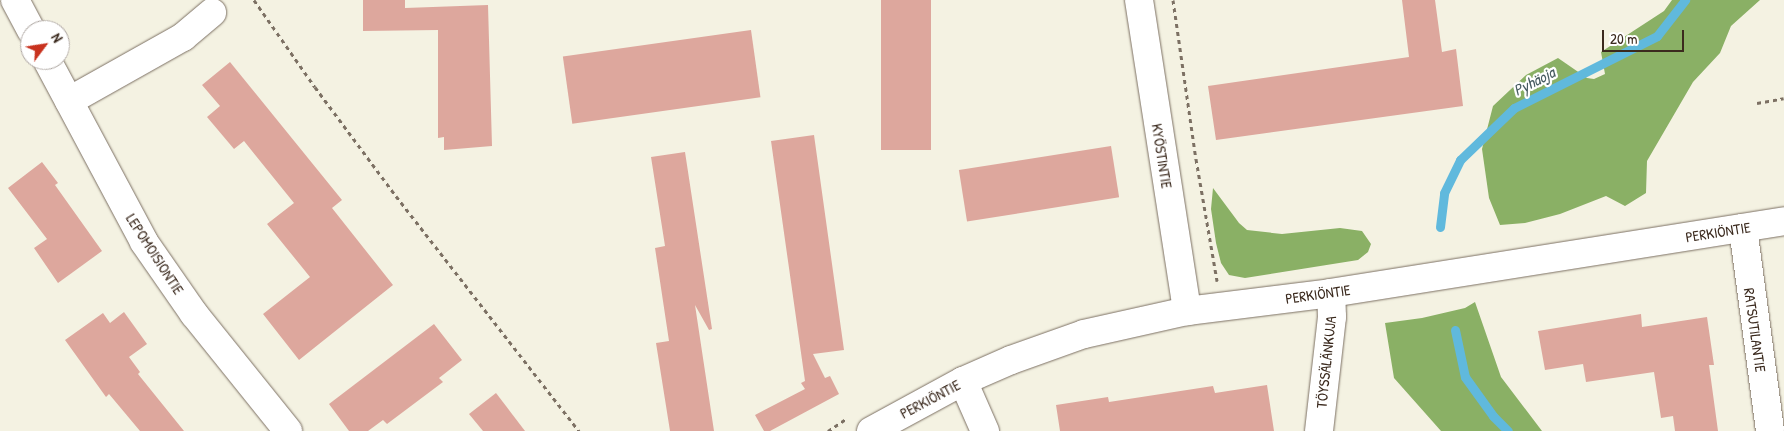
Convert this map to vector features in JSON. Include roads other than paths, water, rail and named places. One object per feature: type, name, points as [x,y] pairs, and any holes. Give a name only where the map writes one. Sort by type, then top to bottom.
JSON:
[{"type":"street","points":[[15,0],[26,20]]},
{"type":"street","name":"KYÖSTINTIE","points":[[1139,0],[1187,311]]},
{"type":"street","points":[[69,100],[183,37],[212,13]]},
{"type":"street","name":"LEPOMOISIONTIE","points":[[52,70],[144,242],[194,314],[288,431]]},
{"type":"street","name":"PERKIÖNTIE","points":[[871,431],[963,381],[1011,360],[1084,334],[1187,311],[1331,293],[1784,221]]},
{"type":"street","name":"RATSUTILANTIE","points":[[1742,228],[1770,431]]},
{"type":"street","name":"TÖYSSÄLÄNKUJA","points":[[1319,431],[1332,317],[1331,293]]},
{"type":"street","points":[[963,381],[985,431]]},
{"type":"waterway","name":"Pyhäoja","points":[[1440,227],[1444,193],[1460,160],[1514,108],[1657,36],[1685,0]]},
{"type":"waterway","name":"Pyhäoja","points":[[1455,330],[1465,377],[1493,416],[1508,431]]}]
